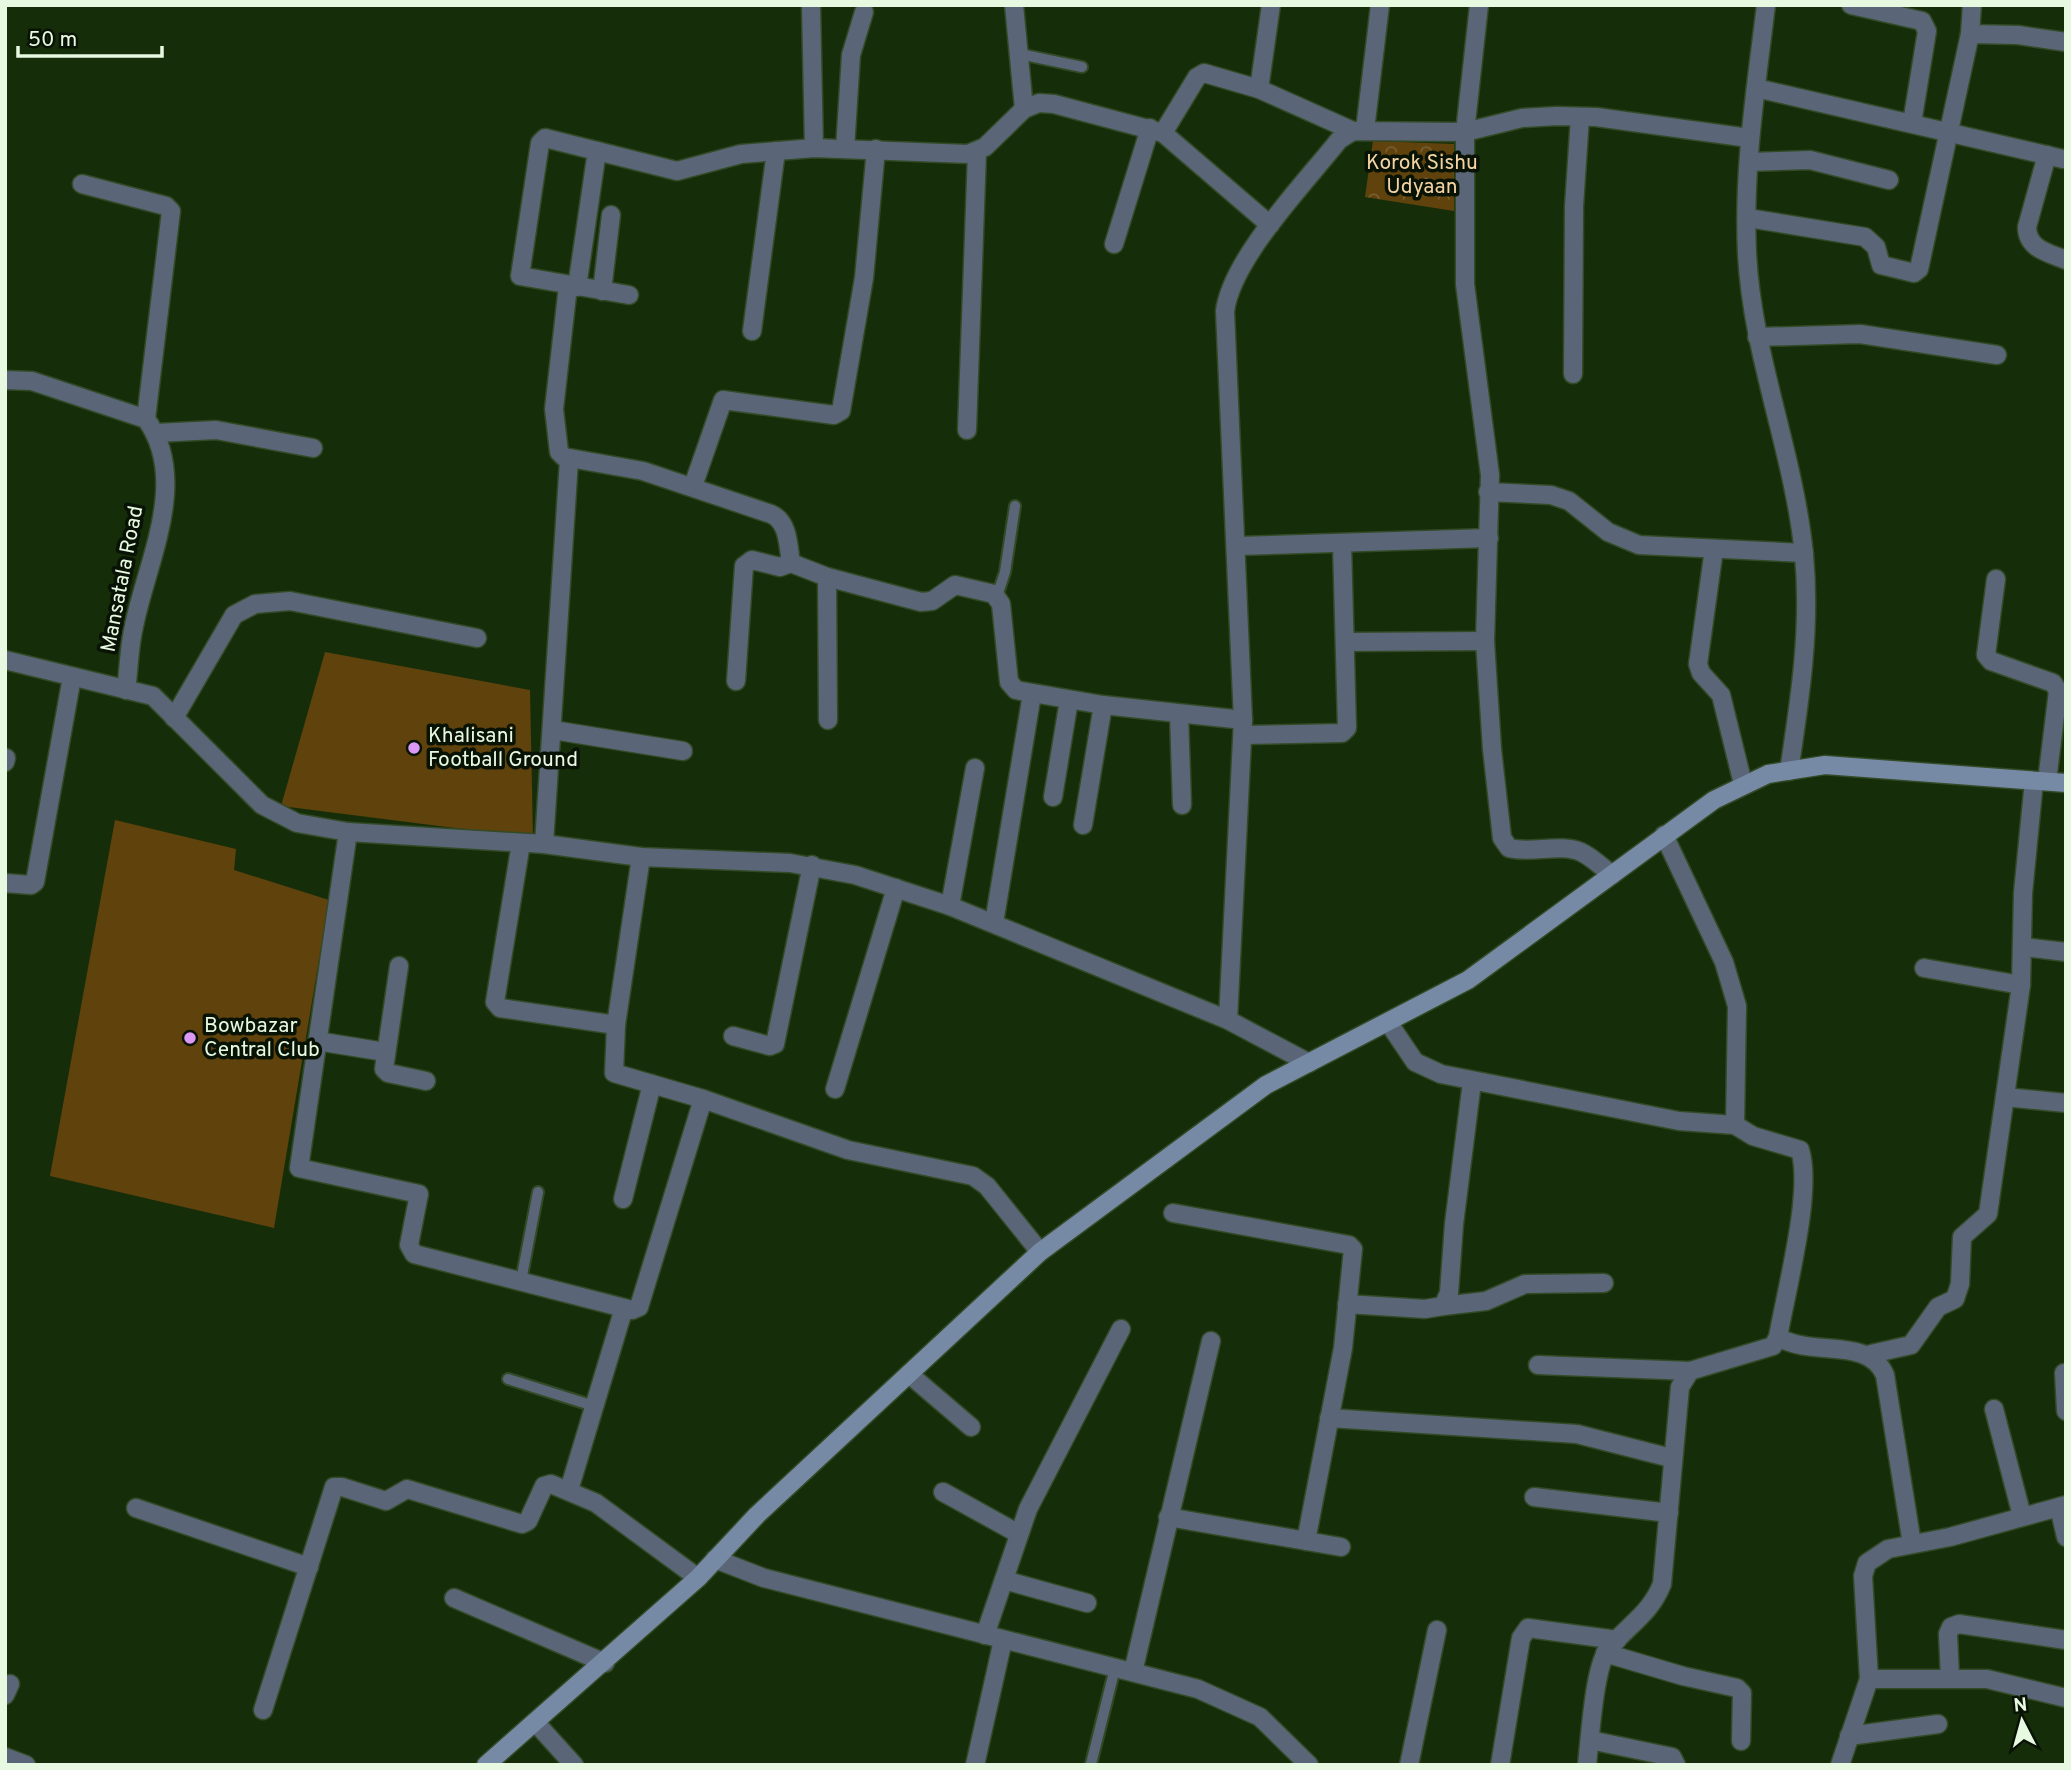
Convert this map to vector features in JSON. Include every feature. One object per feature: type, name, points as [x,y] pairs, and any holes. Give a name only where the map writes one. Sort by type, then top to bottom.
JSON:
[{"type":"main road","points":[[486,1765],[605,1663],[698,1578],[757,1515],[1040,1252],[1266,1085],[1468,980],[1714,800],[1769,774],[1825,765],[2066,783]]},
{"type":"street","points":[[811,5],[814,148]]},
{"type":"street","points":[[1014,5],[1024,109]]},
{"type":"street","points":[[1259,89],[1272,5]]},
{"type":"street","points":[[1359,130],[1380,5]]},
{"type":"street","points":[[1479,5],[1465,132],[1465,284],[1490,475],[1485,641],[1492,749],[1502,838],[1509,848],[1522,851],[1571,849],[1582,852],[1612,875]]},
{"type":"street","points":[[1766,5],[1749,138],[1747,253],[1757,337],[1778,412],[1804,553],[1807,616],[1800,695],[1789,771]]},
{"type":"street","points":[[1852,5],[1922,21],[1927,31],[1912,123]]},
{"type":"street","points":[[1748,218],[1865,237],[1875,247],[1881,265],[1914,273],[1919,269],[1970,34],[1972,5]]},
{"type":"street","points":[[845,149],[851,55],[864,12]]},
{"type":"street","points":[[1970,34],[2018,35],[2066,42]]},
{"type":"street","points":[[1114,244],[1157,130],[1200,75],[1209,74],[1259,89],[1359,130],[1465,132],[1522,118],[1580,117],[1749,138]]},
{"type":"street","points":[[1756,88],[2055,157],[2026,228],[2032,244],[2066,260]]},
{"type":"street","points":[[629,295],[520,276],[540,143],[550,138],[677,171],[741,154],[814,148],[968,155],[978,152],[1024,109],[1045,103],[1157,130],[1270,225]]},
{"type":"street","points":[[1573,374],[1574,206],[1580,117]]},
{"type":"street","points":[[1228,1020],[1243,727],[1225,311],[1231,284],[1270,225],[1339,140],[1359,130]]},
{"type":"street","points":[[693,486],[723,401],[834,415],[841,411],[864,278],[876,149]]},
{"type":"street","points":[[597,151],[572,287],[554,418],[559,452],[569,460],[628,467],[693,486],[778,517],[785,528],[791,564]]},
{"type":"street","points":[[752,331],[776,151]]},
{"type":"street","points":[[967,430],[971,385],[978,152]]},
{"type":"street","points":[[1749,162],[1810,160],[1889,180]]},
{"type":"street","name":"Mansatala Road","points":[[82,184],[166,206],[171,211],[151,426],[164,455],[163,491],[158,542],[133,626],[126,690]]},
{"type":"street","points":[[602,291],[611,215]]},
{"type":"street","points":[[1757,337],[1860,334],[1997,355]]},
{"type":"street","points":[[5,380],[32,381],[151,426],[216,430],[313,448]]},
{"type":"street","points":[[544,844],[569,460]]},
{"type":"street","points":[[1488,492],[1550,495],[1569,502],[1608,532],[1639,544],[1804,553]]},
{"type":"street","points":[[1237,546],[1489,538]]},
{"type":"street","points":[[736,681],[746,563],[752,560],[780,567],[791,564],[827,577],[921,602],[932,601],[955,585],[997,596],[1009,682],[1016,690],[1069,700],[1179,714],[1243,727],[1345,731],[1348,724],[1342,544]]},
{"type":"street","points":[[1714,549],[1698,664],[1701,673],[1721,695],[1743,785]]},
{"type":"street","points":[[827,577],[828,720]]},
{"type":"street","points":[[1778,1337],[1802,1347],[1871,1354],[1911,1345],[1931,1314],[1958,1294],[1962,1237],[1988,1214],[2021,985],[2024,893],[2058,691],[2053,683],[1991,661],[1986,655],[1996,579]]},
{"type":"street","points":[[174,718],[234,615],[255,604],[290,601],[477,638]]},
{"type":"street","points":[[1346,642],[1485,641]]},
{"type":"street","points":[[5,660],[153,696],[262,805],[280,817],[317,828],[348,832],[544,844],[641,857],[812,865],[897,888],[994,923],[1228,1020],[1310,1063]]},
{"type":"street","points":[[5,883],[30,885],[35,882],[72,677]]},
{"type":"street","points":[[994,923],[1032,694]]},
{"type":"street","points":[[1053,797],[1069,700]]},
{"type":"street","points":[[1083,825],[1103,705]]},
{"type":"street","points":[[1179,714],[1182,804]]},
{"type":"street","points":[[553,730],[683,751]]},
{"type":"street","points":[[950,906],[975,768]]},
{"type":"street","points":[[348,832],[299,1168],[418,1194],[408,1245],[411,1253],[624,1308],[639,1307],[703,1099]]},
{"type":"street","points":[[1664,835],[1724,962],[1737,1006],[1735,1125]]},
{"type":"street","points":[[521,843],[495,1002],[500,1008],[616,1025]]},
{"type":"street","points":[[641,857],[616,1025],[613,1072],[703,1099],[848,1150],[973,1176],[986,1185],[1040,1252]]},
{"type":"street","points":[[733,1036],[770,1046],[775,1044],[812,865]]},
{"type":"street","points":[[835,1089],[897,888]]},
{"type":"street","points":[[2023,947],[2066,952]]},
{"type":"street","points":[[399,966],[384,1069],[388,1073],[426,1081]]},
{"type":"street","points":[[1924,968],[2021,985]]},
{"type":"street","points":[[1388,1021],[1415,1062],[1441,1074],[1679,1121],[1735,1125],[1753,1136],[1800,1150],[1805,1164],[1801,1203],[1778,1337],[1773,1346],[1690,1371],[1538,1365]]},
{"type":"street","points":[[317,1041],[385,1052]]},
{"type":"street","points":[[1443,1306],[1450,1293],[1454,1224],[1472,1082]]},
{"type":"street","points":[[623,1199],[652,1084]]},
{"type":"street","points":[[2005,1097],[2066,1103]]},
{"type":"street","points":[[1174,1213],[1349,1245],[1353,1253],[1343,1348],[1306,1541]]},
{"type":"street","points":[[1347,1304],[1425,1309],[1486,1301],[1525,1284],[1604,1283]]},
{"type":"street","points":[[569,1490],[597,1407],[624,1308]]},
{"type":"street","points":[[985,1635],[1033,1498],[1121,1329]]},
{"type":"street","points":[[1133,1672],[1210,1341]]},
{"type":"street","points":[[1871,1354],[1880,1362],[1885,1375],[1912,1544]]},
{"type":"street","points":[[1587,1765],[1600,1669],[1611,1647],[1654,1604],[1662,1584],[1671,1458],[1680,1387],[1690,1371]]},
{"type":"street","points":[[2064,1373],[2066,1411]]},
{"type":"street","points":[[909,1374],[971,1427]]},
{"type":"street","points":[[1994,1409],[2022,1516]]},
{"type":"street","points":[[1329,1419],[1577,1434],[1671,1458]]},
{"type":"street","points":[[263,1710],[331,1490],[337,1486],[388,1502],[407,1489],[522,1524],[528,1521],[546,1485],[569,1490],[596,1503],[698,1578]]},
{"type":"street","points":[[943,1492],[1019,1534]]},
{"type":"street","points":[[1534,1497],[1669,1513]]},
{"type":"street","points":[[1840,1765],[1869,1679],[1863,1576],[1867,1563],[1888,1549],[2062,1506],[2066,1537]]},
{"type":"street","points":[[135,1508],[309,1567]]},
{"type":"street","points":[[1168,1517],[1341,1547]]},
{"type":"street","points":[[715,1559],[764,1578],[1198,1689],[1260,1717],[1309,1765]]},
{"type":"street","points":[[1004,1580],[1087,1603]]},
{"type":"street","points":[[454,1598],[605,1663]]},
{"type":"street","points":[[1950,1678],[1948,1634],[1951,1627],[1959,1624],[2066,1640]]},
{"type":"street","points":[[1500,1765],[1521,1638],[1528,1628],[1611,1647],[1683,1676],[1737,1688],[1742,1693],[1741,1741]]},
{"type":"street","points":[[1409,1765],[1437,1630]]},
{"type":"street","points":[[975,1765],[1003,1640]]},
{"type":"street","points":[[1869,1679],[1987,1679],[2066,1698]]},
{"type":"street","points":[[536,1723],[574,1765]]},
{"type":"street","points":[[1849,1736],[1938,1724]]},
{"type":"street","points":[[1590,1740],[1672,1757],[1676,1765]]},
{"type":"street","points":[[5,1757],[26,1765]]},
{"type":"lane","points":[[1020,54],[1082,67]]},
{"type":"lane","points":[[997,596],[1005,572],[1015,506]]},
{"type":"lane","points":[[521,1281],[538,1192]]},
{"type":"lane","points":[[508,1379],[597,1407]]},
{"type":"lane","points":[[1091,1764],[1115,1668]]},
{"type":"green space","name":"Korok Sishu Udyaan","points":[[1373,141],[1454,144],[1454,211],[1365,197]]},
{"type":"green space","name":"Khalisani Football Ground","points":[[325,652],[530,690],[533,838],[281,806]]},
{"type":"green space","name":"Bowbazar Central Club","points":[[115,820],[236,849],[234,870],[329,900],[274,1228],[50,1176]]},
{"type":"place","name":"Khalisani Football Ground","points":[[414,748]]},
{"type":"place","name":"Bowbazar Central Club","points":[[190,1038]]}]
